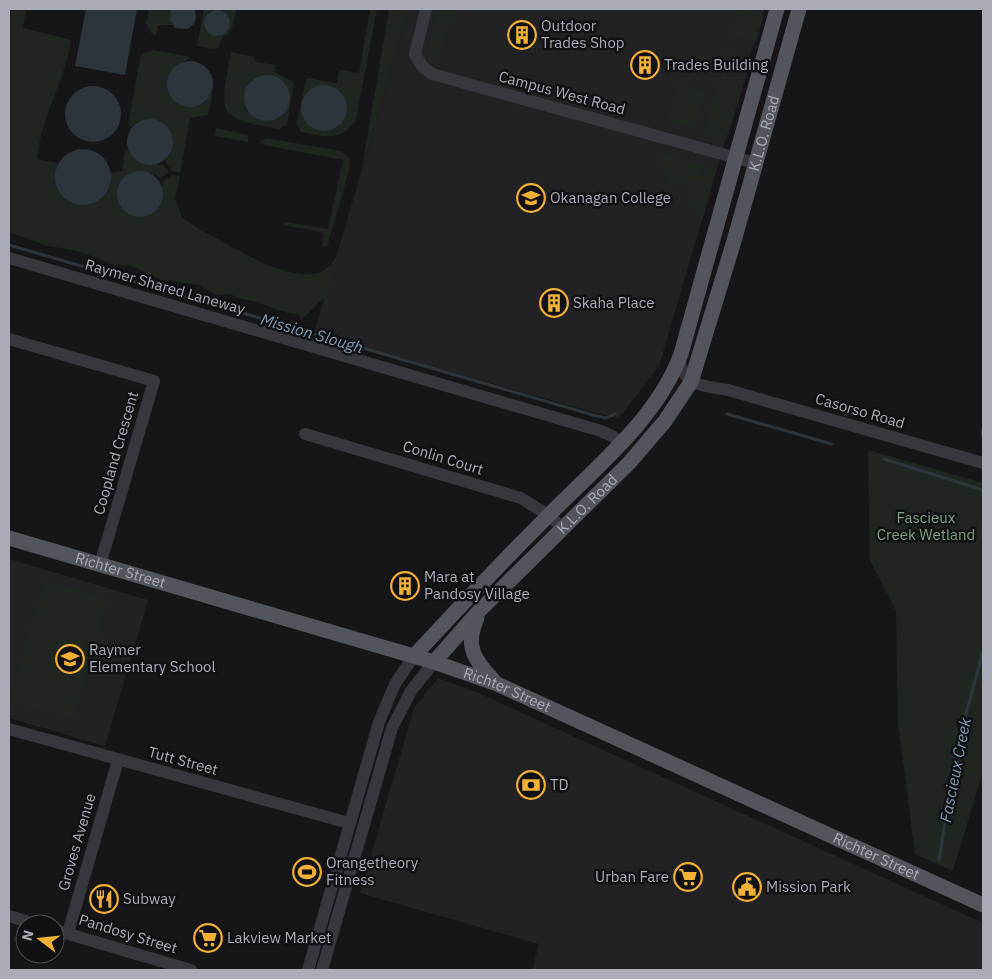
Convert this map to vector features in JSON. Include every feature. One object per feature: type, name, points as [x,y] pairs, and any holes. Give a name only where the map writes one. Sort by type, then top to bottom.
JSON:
[{"type":"main road","name":"K.L.O. Road","points":[[414,656],[548,515],[621,444],[650,408],[679,358],[777,9]]},
{"type":"main road","name":"K.L.O. Road","points":[[434,662],[480,610],[629,463],[665,421],[694,375],[799,9]]},
{"type":"main road","name":"Richter Street","points":[[9,538],[414,656],[497,684],[983,905]]},
{"type":"main road","points":[[480,610],[470,632],[472,651],[480,666],[497,684]]},
{"type":"street","name":"Campus West Road","points":[[426,9],[415,54],[422,66],[432,74],[755,164]]},
{"type":"street","name":"Raymer Shared Laneway","points":[[9,258],[601,431],[612,436],[621,444]]},
{"type":"street","name":"Coopland Crescent","points":[[9,339],[154,381],[100,565]]},
{"type":"street","points":[[679,358],[680,368],[685,377],[694,375]]},
{"type":"street","name":"Casorso Road","points":[[694,375],[728,390],[983,463]]},
{"type":"street","name":"Conlin Court","points":[[306,434],[520,498],[548,515],[563,528]]},
{"type":"street","name":"K.L.O. Road","points":[[308,970],[379,722],[395,684],[414,656]]},
{"type":"street","name":"K.L.O. Road","points":[[322,970],[392,728],[411,691],[434,662]]},
{"type":"street","name":"Tutt Street","points":[[9,729],[349,823]]},
{"type":"street","name":"Groves Avenue","points":[[68,934],[118,760]]},
{"type":"street","name":"Pandosy Street","points":[[65,933],[191,970]]},
{"type":"shaded area","points":[[86,9],[137,9],[125,75],[75,66]]},
{"type":"shaded area","points":[[171,9],[194,9],[196,17],[193,24],[188,29],[175,28],[170,21]]},
{"type":"shaded area","name":"Okanagan College","points":[[409,9],[764,9],[659,366],[618,419],[314,333]]},
{"type":"shaded area","points":[[217,10],[227,13],[230,23],[227,33],[217,36],[207,33],[204,23],[207,13]]},
{"type":"shaded area","points":[[185,61],[195,61],[209,71],[213,84],[209,97],[203,103],[195,107],[185,107],[171,97],[167,89],[167,79],[177,65]]},
{"type":"shaded area","points":[[262,75],[272,75],[286,85],[290,98],[286,111],[280,117],[272,121],[262,121],[248,111],[244,103],[244,93],[254,79]]},
{"type":"shaded area","points":[[319,85],[329,85],[343,95],[347,108],[343,121],[337,127],[329,131],[319,131],[305,121],[301,113],[301,103],[311,89]]},
{"type":"shaded area","points":[[93,86],[104,88],[113,94],[119,103],[121,114],[119,125],[113,134],[104,140],[93,142],[82,140],[73,134],[67,125],[65,114],[67,103],[73,94],[82,88]]},
{"type":"shaded area","points":[[145,119],[155,119],[169,129],[173,142],[169,155],[163,161],[155,165],[145,165],[131,155],[127,147],[127,137],[137,123]]},
{"type":"shaded area","points":[[83,149],[94,151],[103,157],[109,166],[111,177],[109,188],[103,197],[94,203],[83,205],[72,203],[63,197],[57,188],[55,177],[57,166],[63,157],[72,151]]},
{"type":"shaded area","points":[[136,171],[144,171],[153,175],[159,181],[163,194],[159,207],[153,213],[144,217],[136,217],[127,213],[121,207],[117,198],[117,190],[121,181],[127,175]]},
{"type":"shaded area","name":"Raymer Elementary School","points":[[9,559],[148,600],[105,746],[9,718]]},
{"type":"shaded area","points":[[438,678],[476,692],[983,923],[983,970],[532,970],[539,944],[360,893],[414,708]]},
{"type":"green space","points":[[9,9],[26,9],[23,28],[71,40],[64,70],[43,128],[37,159],[58,163],[56,169],[110,181],[111,173],[122,171],[125,152],[128,150],[135,159],[143,163],[163,165],[169,172],[161,178],[150,173],[148,216],[160,206],[163,181],[172,175],[180,176],[175,199],[182,217],[197,228],[265,264],[298,274],[313,274],[326,269],[337,258],[327,295],[301,320],[299,314],[281,311],[231,294],[217,295],[199,285],[162,280],[132,266],[114,265],[78,251],[48,246],[9,232]]},
{"type":"green space","points":[[149,9],[171,9],[170,21],[172,25],[158,25],[156,35],[151,33],[146,23]]},
{"type":"green space","points":[[204,9],[236,9],[231,29],[223,37],[218,48],[197,46]],"holes":[[[213,10],[229,16],[230,25],[207,31],[204,27],[206,14]]]},
{"type":"green space","points":[[370,9],[377,9],[356,120],[344,132],[338,135],[325,136],[301,132],[297,124],[306,78],[337,83],[339,70],[359,73]],"holes":[[[327,85],[341,91],[347,105],[339,126],[330,130],[321,130],[308,124],[302,110],[307,92]]]},
{"type":"green space","points":[[389,9],[409,9],[362,168]]},
{"type":"green space","points":[[437,9],[453,9],[438,63],[434,60],[428,45]]},
{"type":"green space","points":[[739,9],[764,15],[756,42],[732,34]]},
{"type":"green space","points":[[153,50],[191,57],[173,69],[205,102],[213,92],[208,115],[190,118],[180,173],[171,170],[165,160],[170,154],[173,138],[138,122],[133,127],[128,125],[140,60],[143,53]]},
{"type":"green space","points":[[727,51],[750,58],[751,60],[728,135],[718,139],[704,132]]},
{"type":"green space","points":[[231,52],[254,57],[256,62],[276,65],[274,72],[294,82],[287,125],[279,129],[258,125],[232,116],[226,109],[224,100],[225,88]],"holes":[[[270,75],[277,78],[286,87],[289,98],[286,110],[282,116],[247,111],[245,104],[246,92],[252,82],[263,76]]]},
{"type":"green space","points":[[678,84],[705,92],[694,128],[667,121]]},
{"type":"green space","points":[[216,128],[248,135],[248,142],[215,136]]},
{"type":"green space","points":[[266,138],[341,151],[349,158],[350,167],[327,247],[322,246],[324,233],[284,225],[285,222],[328,229],[343,160],[264,145],[260,142]]},
{"type":"green space","points":[[662,153],[704,165],[701,177],[690,183],[679,182],[674,184],[671,191],[659,156]]},
{"type":"green space","points":[[710,166],[715,175],[702,221],[698,212],[687,201],[691,187],[703,180]]},
{"type":"green space","name":"Fascieux Creek Wetland","points":[[868,450],[983,483],[983,771],[953,871],[915,854],[898,722],[896,611],[870,560]]},
{"type":"green space","points":[[44,581],[108,599],[73,719],[9,701]]},
{"type":"waterway","name":"Mission Slough","points":[[9,245],[593,415],[606,418],[615,414]]},
{"type":"waterway","name":"Mission Slough","points":[[727,414],[832,444]]},
{"type":"waterway","name":"Fascieux Creek","points":[[982,435],[983,430]]},
{"type":"waterway","name":"Mission Slough","points":[[884,459],[983,490]]},
{"type":"waterway","name":"Fascieux Creek","points":[[939,860],[957,747],[983,652]]},
{"type":"place","name":"Outdoor Trades Shop","points":[[522,35]]},
{"type":"place","name":"Trades Building","points":[[645,65]]},
{"type":"place","name":"Okanagan College","points":[[531,198]]},
{"type":"place","name":"Skaha Place","points":[[554,303]]},
{"type":"place","name":"Mara at Pandosy Village","points":[[405,586]]},
{"type":"place","name":"Raymer Elementary School","points":[[70,659]]},
{"type":"place","name":"TD","points":[[531,785]]},
{"type":"place","name":"Orangetheory Fitness","points":[[307,872]]},
{"type":"place","name":"Urban Fare","points":[[688,877]]},
{"type":"place","name":"Mission Park","points":[[747,887]]},
{"type":"place","name":"Subway","points":[[104,899]]},
{"type":"place","name":"Lakview Market","points":[[208,938]]}]
